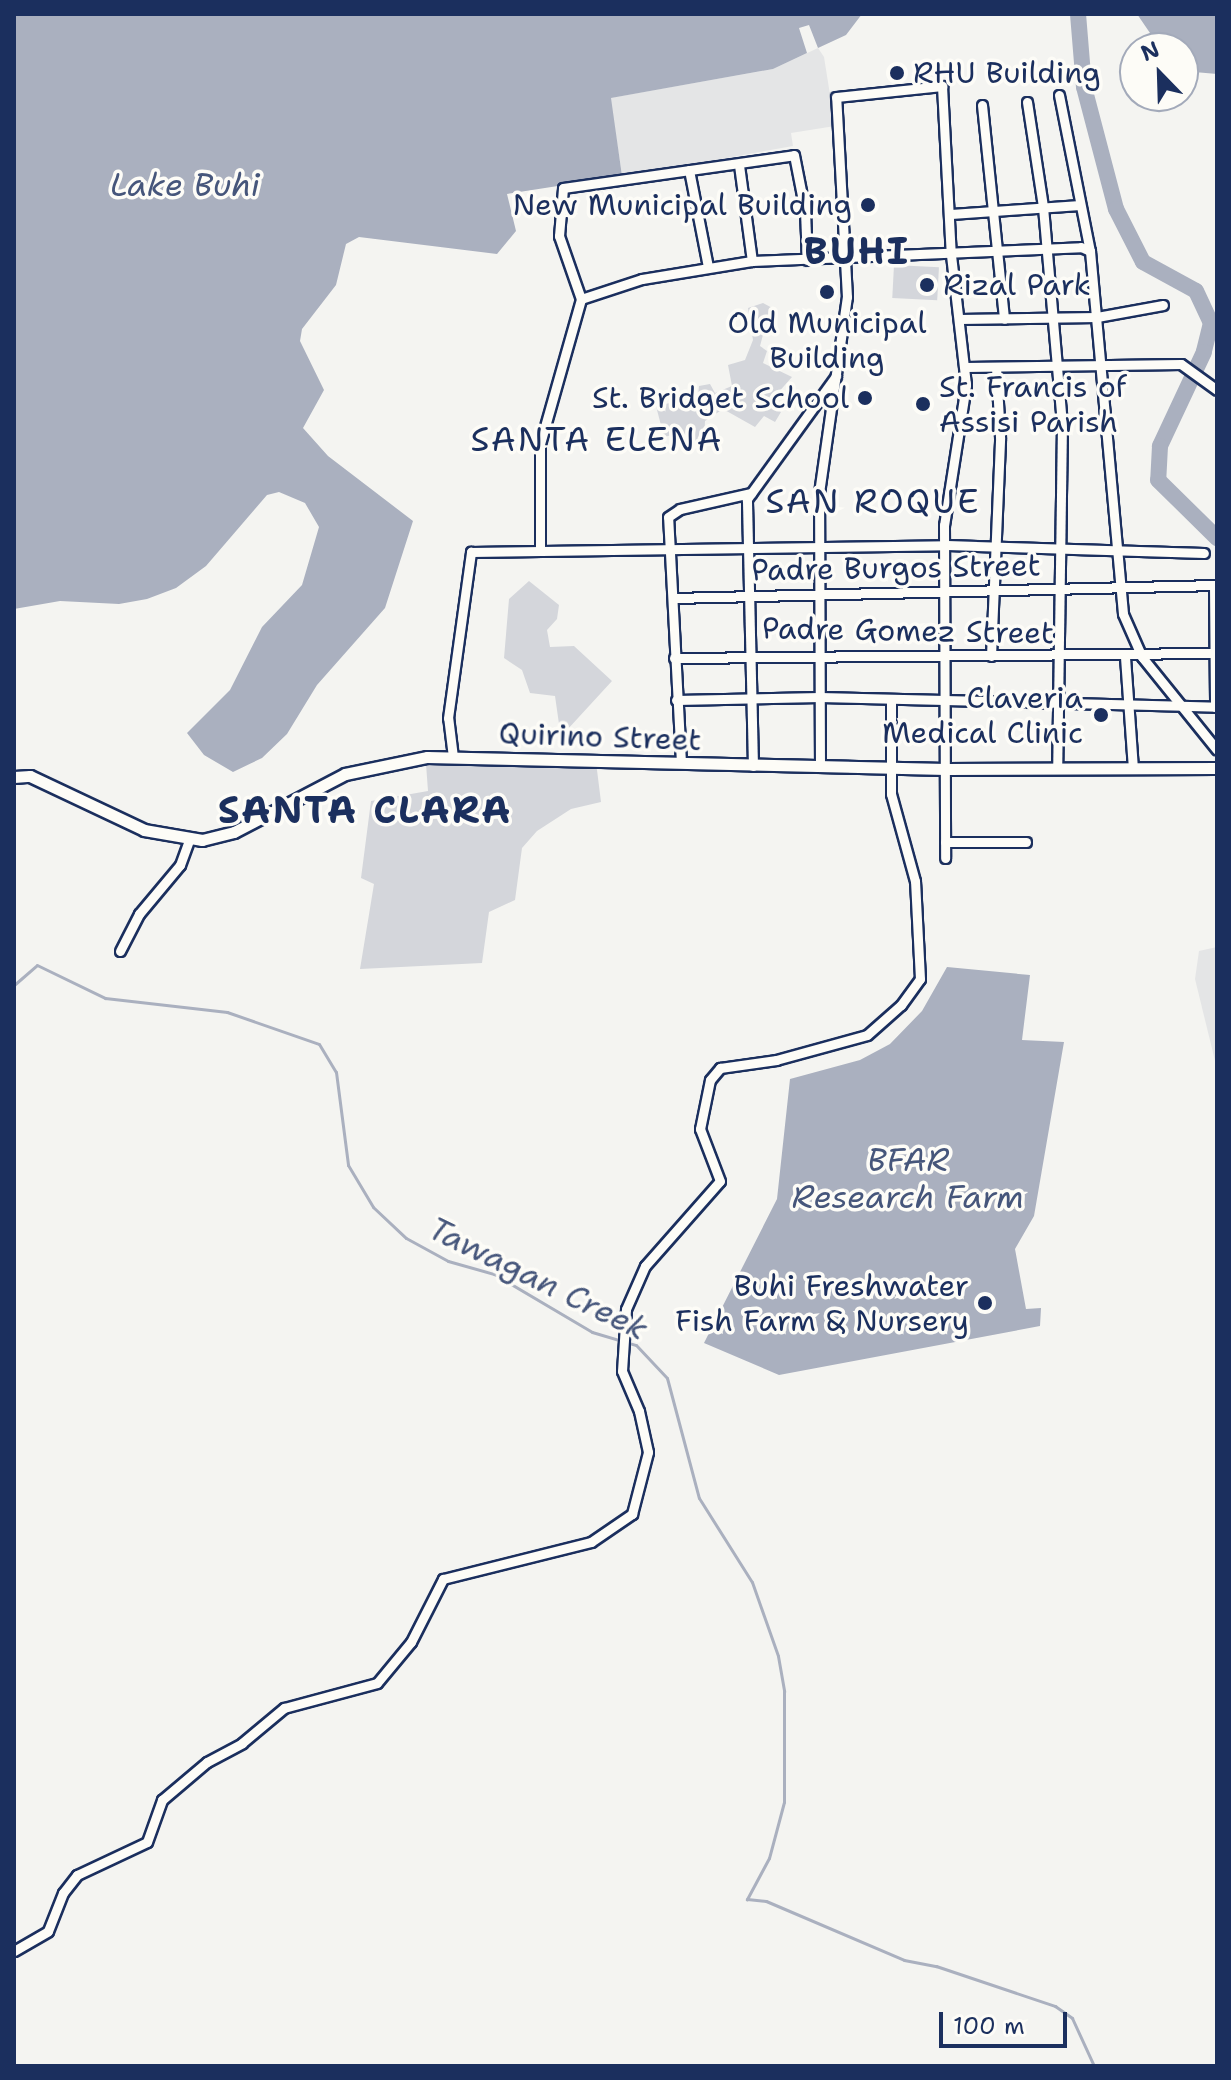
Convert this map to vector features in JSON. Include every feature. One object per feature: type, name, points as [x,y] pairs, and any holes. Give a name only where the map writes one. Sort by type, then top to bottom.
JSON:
[{"type":"main road","name":"Quirino Street","points":[[14,777],[30,776],[144,830],[189,840],[234,832],[356,770],[453,757],[946,769],[1217,768]]},
{"type":"street","points":[[820,766],[822,595],[819,493],[846,313],[847,258],[836,97],[942,86],[951,255],[966,367],[964,422],[946,504],[945,858]]},
{"type":"street","points":[[1059,95],[1090,251],[1125,621],[1142,657],[1217,750]]},
{"type":"street","points":[[1027,102],[1043,207],[1044,250],[1058,368],[1057,768]]},
{"type":"street","points":[[982,105],[1004,319]]},
{"type":"street","points":[[540,550],[540,444],[581,299],[564,259],[559,236],[563,188],[794,155],[805,211],[807,260]]},
{"type":"street","points":[[739,165],[752,261]]},
{"type":"street","points":[[689,170],[708,267]]},
{"type":"street","points":[[951,214],[1080,205]]},
{"type":"street","points":[[581,299],[708,267],[752,261],[1090,251]]},
{"type":"street","points":[[959,319],[1097,317],[1163,305]]},
{"type":"street","points":[[966,367],[1181,364],[1217,390]]},
{"type":"street","points":[[991,656],[996,368]]},
{"type":"street","points":[[753,766],[750,595],[744,517],[751,493],[836,376]]},
{"type":"street","points":[[681,763],[667,521],[673,512],[751,493]]},
{"type":"street","points":[[453,757],[448,718],[471,552],[748,548],[820,550],[947,545],[1204,553]]},
{"type":"street","points":[[676,700],[820,697],[1216,707],[1216,585]]},
{"type":"street","name":"Padre Burgos Street","points":[[673,598],[1216,585]]},
{"type":"street","name":"Padre Gomez Street","points":[[674,658],[751,653],[1142,657],[1215,653]]},
{"type":"street","points":[[1125,657],[1133,769]]},
{"type":"street","points":[[14,1951],[48,1931],[63,1893],[77,1875],[147,1842],[162,1800],[213,1758],[242,1743],[284,1708],[377,1683],[411,1642],[443,1579],[591,1542],[630,1517],[648,1452],[639,1411],[622,1371],[620,1349],[626,1309],[645,1266],[720,1181],[700,1129],[715,1072],[867,1035],[916,987],[920,974],[915,951],[915,881],[891,794],[891,700]]},
{"type":"street","points":[[120,951],[139,914],[180,865],[189,840]]},
{"type":"street","points":[[945,842],[1026,842]]},
{"type":"shaded area","points":[[818,48],[824,57],[835,126],[791,133],[793,146],[616,178],[622,175],[610,98],[773,69]]},
{"type":"shaded area","points":[[894,265],[939,267],[937,300],[892,298]]},
{"type":"shaded area","points":[[763,303],[776,310],[775,316],[768,316],[760,346],[767,351],[763,363],[792,377],[769,403],[781,412],[775,422],[764,416],[755,427],[723,409],[705,421],[704,441],[686,445],[676,434],[664,437],[656,406],[698,397],[699,386],[710,384],[715,393],[732,386],[728,365],[745,360],[753,340],[748,308]]},
{"type":"shaded area","points":[[529,581],[559,605],[557,619],[547,630],[550,647],[574,646],[612,681],[567,730],[559,724],[555,696],[530,693],[522,670],[504,658],[509,599]]},
{"type":"shaded area","points":[[596,762],[601,802],[571,809],[537,831],[522,848],[515,900],[489,912],[482,963],[360,969],[374,884],[361,878],[371,801],[428,791],[426,764]]},
{"type":"shaded area","points":[[1217,947],[1217,1069],[1195,979],[1199,951]]},
{"type":"water","name":"Lake Buhi","points":[[14,14],[862,14],[846,35],[818,48],[809,25],[799,28],[807,53],[773,69],[611,98],[622,176],[507,194],[516,231],[497,254],[359,237],[346,244],[336,285],[302,329],[300,341],[324,390],[303,428],[328,456],[413,521],[385,608],[317,685],[287,734],[262,758],[233,772],[204,755],[187,733],[230,690],[262,627],[302,585],[319,527],[305,503],[279,492],[267,495],[206,566],[176,588],[147,599],[119,604],[60,601],[14,609]]},
{"type":"water","points":[[1137,14],[1217,14],[1217,74],[1199,72],[1199,32],[1149,32]]},
{"type":"water","name":"BFAR Research Farm","points":[[947,967],[1030,975],[1022,1040],[1064,1042],[1034,1216],[1015,1249],[1026,1309],[1041,1308],[1040,1326],[779,1375],[704,1343],[777,1199],[790,1079],[860,1060],[890,1044],[922,1011]]},
{"type":"waterway","points":[[1078,14],[1084,87],[1116,209],[1143,262],[1196,291],[1211,323],[1204,352],[1160,446],[1158,480],[1217,538]]},
{"type":"waterway","name":"Tawagan Creek","points":[[14,985],[37,965],[105,998],[227,1012],[319,1044],[336,1072],[348,1165],[373,1207],[406,1238],[448,1261],[494,1274],[592,1332],[636,1345],[667,1378],[699,1498],[752,1582],[778,1656],[784,1691],[784,1802],[769,1858],[747,1899],[766,1901],[904,1960],[936,1966],[1055,2006],[1072,2018],[1094,2066]]},
{"type":"place","name":"RHU Building","points":[[897,73]]},
{"type":"place","name":"New Municipal Building","points":[[868,205]]},
{"type":"place","name":"Rizal Park","points":[[927,285]]},
{"type":"place","name":"Old Municipal Building","points":[[827,292]]},
{"type":"place","name":"St. Bridget School","points":[[865,398]]},
{"type":"place","name":"St. Francis of Assisi Parish","points":[[923,404]]},
{"type":"place","name":"Claveria Medical Clinic","points":[[1101,715]]},
{"type":"place","name":"Buhi Freshwater Fish Farm & Nursery","points":[[985,1303]]},
{"type":"district","name":"BUHI","points":[[857,251]]},
{"type":"district","name":"SANTA ELENA","points":[[597,440]]},
{"type":"district","name":"SAN ROQUE","points":[[873,502]]},
{"type":"district","name":"SANTA CLARA","points":[[365,810]]}]
